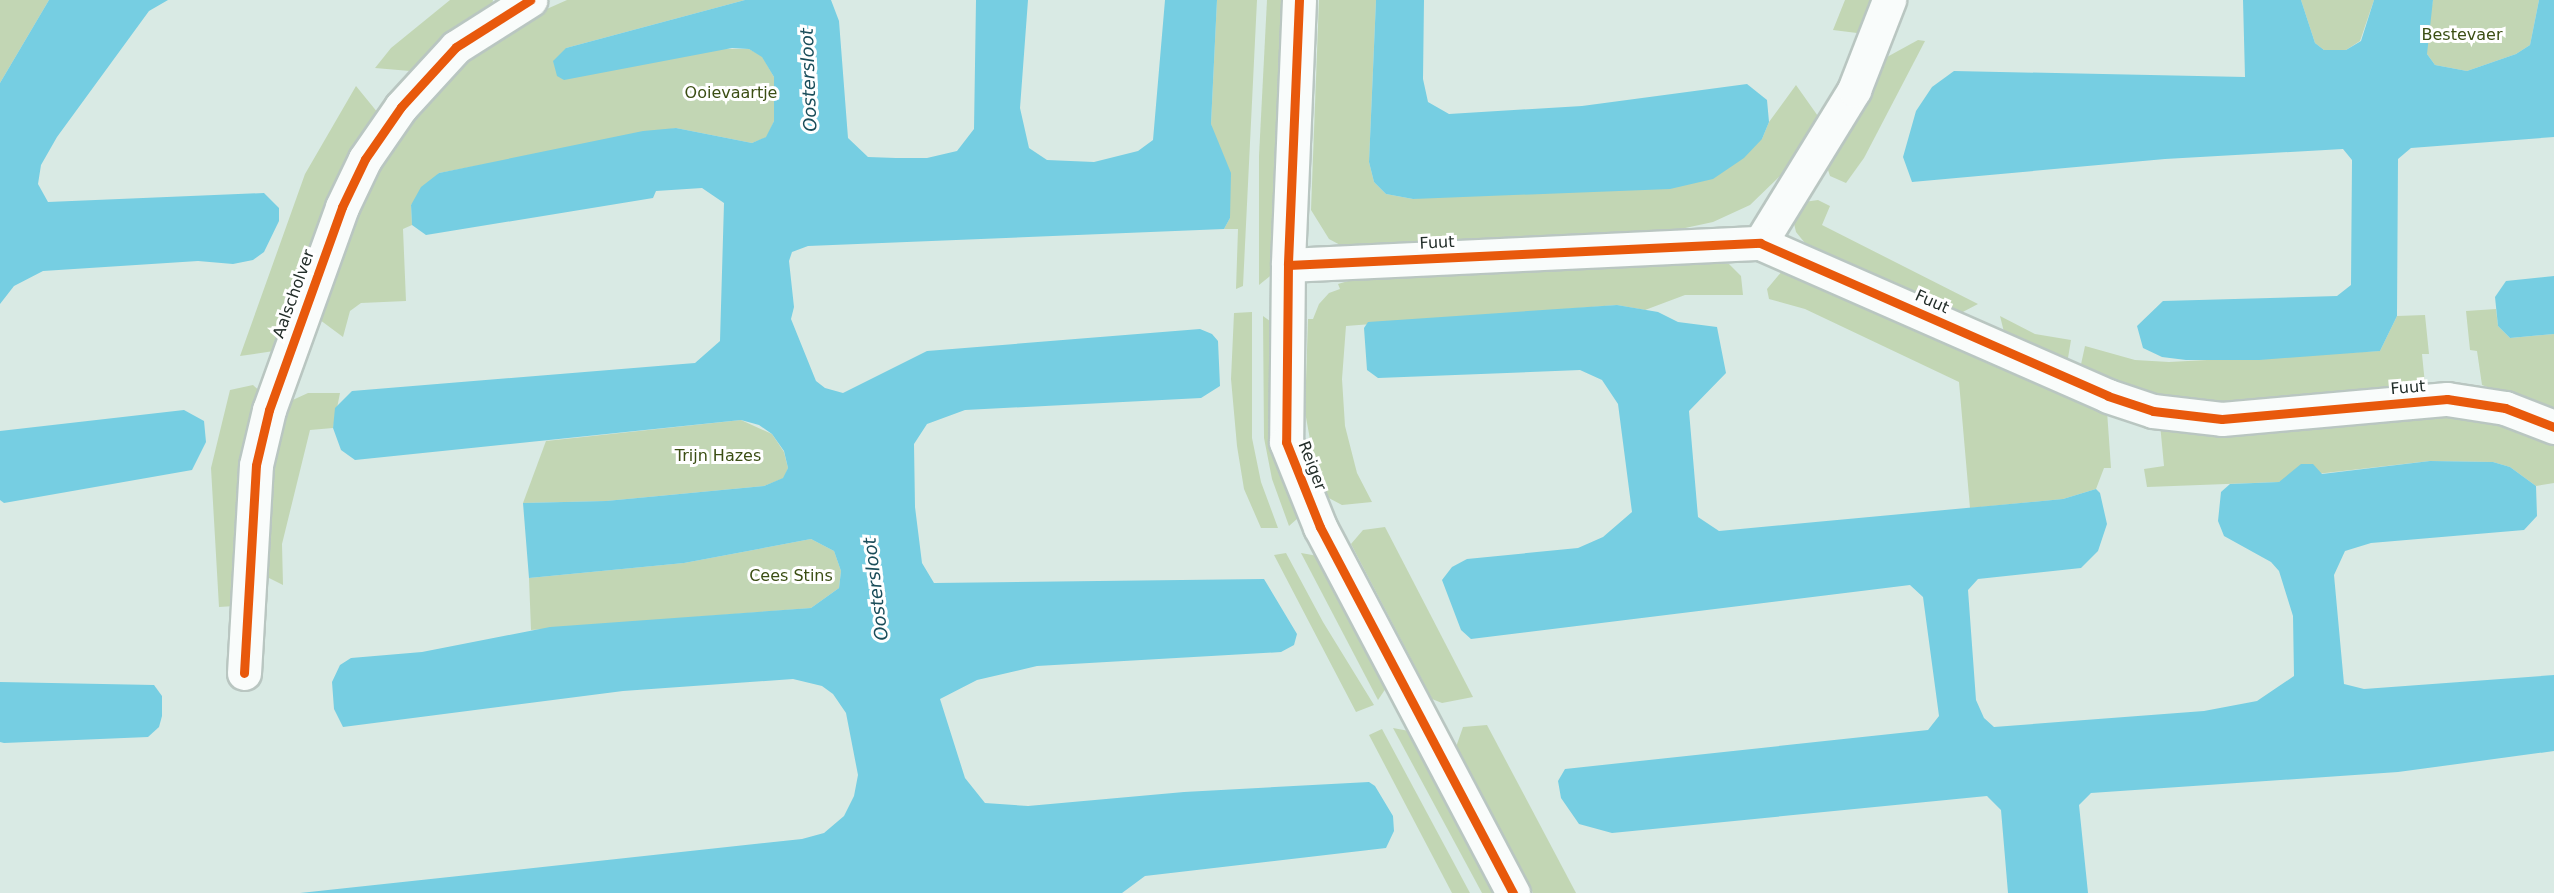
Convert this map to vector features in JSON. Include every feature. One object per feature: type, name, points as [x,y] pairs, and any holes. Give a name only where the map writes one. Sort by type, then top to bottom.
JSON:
[{"type":"street","name":"Aalscholver","points":[[244,673],[256,465],[269,410],[342,207],[365,159],[401,107],[456,46],[530,0]]},
{"type":"street","name":"Reiger","points":[[1299,0],[1288,266],[1286,442],[1320,527],[1513,893]]},
{"type":"street","points":[[1760,243],[1854,90],[1889,0]]},
{"type":"street","name":"Fuut","points":[[1288,266],[1760,243],[2108,396],[2153,411],[2222,419],[2447,399],[2505,408],[2554,427]]},
{"type":"green space","points":[[0,0],[49,0],[0,83]]},
{"type":"green space","points":[[450,0],[493,0],[492,6],[446,39],[410,71],[375,68],[391,48]]},
{"type":"green space","name":"Ooievaartje","points":[[567,0],[745,0],[566,48],[749,49],[762,56],[774,77],[774,121],[767,137],[752,143],[676,128],[439,173],[411,205],[412,225],[403,229],[406,301],[361,303],[350,311],[343,337],[316,317],[359,194],[385,150],[471,53],[513,24]]},
{"type":"green space","points":[[1217,0],[1257,0],[1243,286],[1236,289],[1238,229],[1224,229],[1230,218],[1211,124]]},
{"type":"green space","points":[[1267,0],[1285,0],[1275,272],[1259,285],[1259,156]]},
{"type":"green space","points":[[1319,0],[1376,0],[1369,162],[1374,182],[1386,194],[1413,199],[1762,139],[1769,122],[1796,85],[1820,119],[1781,175],[1750,205],[1713,222],[1662,233],[1342,246],[1329,239],[1311,210]]},
{"type":"green space","points":[[1845,0],[1879,0],[1865,34],[1833,30]]},
{"type":"green space","points":[[2301,0],[2374,0],[2360,41],[2346,50],[2324,50],[2315,43]]},
{"type":"green space","name":"Bestevaer","points":[[2433,0],[2539,0],[2530,45],[2516,54],[2467,71],[2435,65],[2427,54],[2426,38]]},
{"type":"green space","points":[[1918,40],[1925,41],[1864,158],[1846,183],[1830,176],[1825,161],[1887,57]]},
{"type":"green space","points":[[356,86],[378,113],[360,136],[337,182],[274,351],[240,356],[305,174]]},
{"type":"green space","points":[[1818,200],[1830,206],[1822,225],[1978,304],[1957,315],[1809,248],[1796,232],[1792,215],[1797,203]]},
{"type":"green space","points":[[1638,263],[1729,264],[1741,276],[1743,295],[1685,295],[1645,310],[1617,305],[1346,326],[1342,379],[1345,426],[1357,473],[1372,502],[1342,505],[1325,496],[1316,472],[1305,412],[1308,319],[1313,319],[1319,304],[1329,293],[1340,289],[1338,284],[1355,279]]},
{"type":"green space","points":[[1783,270],[2107,411],[2111,468],[2104,468],[2096,489],[2063,499],[1970,508],[1959,382],[1805,309],[1769,299],[1767,289]]},
{"type":"green space","points":[[2496,309],[2498,326],[2510,338],[2554,334],[2554,412],[2482,385],[2477,351],[2470,350],[2466,311]]},
{"type":"green space","points":[[1252,312],[1252,438],[1261,482],[1278,528],[1261,528],[1244,489],[1237,446],[1231,379],[1234,313]]},
{"type":"green space","points":[[2425,315],[2429,354],[2422,354],[2425,384],[2245,402],[2194,402],[2151,397],[2080,369],[2085,346],[2135,360],[2169,362],[2380,351],[2397,316]]},
{"type":"green space","points":[[1263,316],[1274,324],[1274,438],[1281,475],[1298,518],[1289,526],[1272,479],[1264,438]]},
{"type":"green space","points":[[2000,316],[2035,334],[2071,340],[2067,364],[2005,336]]},
{"type":"green space","points":[[253,385],[261,392],[239,489],[235,606],[219,607],[211,468],[230,390]]},
{"type":"green space","points":[[308,393],[340,393],[333,428],[310,430],[282,544],[283,585],[263,575],[267,480],[284,404]]},
{"type":"green space","points":[[2477,413],[2554,443],[2554,483],[2536,486],[2510,467],[2493,462],[2430,461],[2290,477],[2279,482],[2147,487],[2144,469],[2164,466],[2160,424]]},
{"type":"green space","name":"Trijn Hazes","points":[[741,420],[772,434],[784,452],[788,468],[784,478],[764,486],[606,501],[523,503],[546,441]]},
{"type":"green space","points":[[1385,527],[1473,697],[1442,703],[1432,699],[1351,544],[1363,530]]},
{"type":"green space","name":"Cees Stins","points":[[811,539],[834,551],[841,571],[839,588],[811,608],[531,630],[529,578],[684,563]]},
{"type":"green space","points":[[1286,553],[1323,622],[1374,705],[1356,712],[1274,555]]},
{"type":"green space","points":[[1301,553],[1318,556],[1386,688],[1378,700]]},
{"type":"green space","points":[[1487,725],[1576,893],[1533,893],[1456,747],[1463,727]]},
{"type":"green space","points":[[1393,728],[1409,731],[1494,893],[1482,893]]},
{"type":"green space","points":[[1382,729],[1470,893],[1452,893],[1369,735]]},
{"type":"water","points":[[49,0],[168,0],[149,11],[57,137],[41,165],[38,184],[48,202],[264,193],[279,208],[279,221],[264,252],[253,260],[233,264],[198,261],[43,271],[14,286],[0,304],[0,83]]},
{"type":"water","name":"Oostersloot","points":[[745,0],[831,0],[839,21],[848,138],[868,157],[927,158],[957,151],[974,129],[976,0],[1028,0],[1020,108],[1029,148],[1047,160],[1094,162],[1138,151],[1153,140],[1165,0],[1217,0],[1211,124],[1231,173],[1230,218],[1224,229],[808,246],[792,252],[789,261],[794,307],[791,319],[816,381],[825,388],[843,393],[927,351],[1200,329],[1212,334],[1218,341],[1220,386],[1201,398],[965,410],[927,424],[914,444],[915,507],[922,563],[934,583],[1264,579],[1297,634],[1294,645],[1281,652],[1037,666],[977,680],[940,699],[965,778],[985,803],[1028,806],[1184,792],[1369,782],[1375,786],[1393,816],[1394,831],[1386,848],[1145,876],[1122,893],[300,893],[802,839],[824,833],[844,816],[854,796],[858,775],[846,713],[833,694],[822,686],[793,679],[623,691],[343,727],[334,709],[332,682],[340,665],[351,658],[422,652],[550,627],[811,608],[839,588],[841,571],[834,551],[811,539],[684,563],[529,578],[523,503],[606,501],[764,486],[783,478],[788,468],[784,451],[772,434],[759,425],[741,420],[355,460],[341,450],[333,428],[335,408],[352,391],[695,363],[720,341],[724,203],[702,188],[656,191],[653,198],[426,235],[412,225],[411,205],[421,187],[439,173],[643,131],[676,128],[752,143],[766,137],[774,121],[774,77],[762,57],[749,49],[732,48],[564,80],[557,76],[553,61],[566,48]]},
{"type":"water","points":[[1376,0],[1424,0],[1423,79],[1428,102],[1449,114],[1582,106],[1747,84],[1767,100],[1769,122],[1762,139],[1744,158],[1713,179],[1670,189],[1413,199],[1386,194],[1374,182],[1369,162]]},
{"type":"water","points":[[2243,0],[2301,0],[2315,43],[2324,50],[2346,50],[2361,41],[2374,0],[2433,0],[2427,54],[2435,65],[2467,71],[2516,54],[2530,45],[2539,0],[2554,0],[2554,137],[2411,148],[2398,159],[2397,316],[2380,351],[2259,360],[2186,360],[2162,357],[2143,348],[2137,326],[2163,301],[2337,296],[2351,285],[2352,160],[2343,149],[2165,159],[1912,182],[1903,157],[1916,111],[1932,87],[1954,71],[2245,77]]},
{"type":"water","points":[[2554,276],[2554,334],[2510,338],[2498,326],[2495,297],[2506,281]]},
{"type":"water","points":[[1617,305],[1658,312],[1678,322],[1717,327],[1726,373],[1689,411],[1698,517],[1719,531],[2063,499],[2096,489],[2100,493],[2107,524],[2098,551],[2081,568],[1978,579],[1968,590],[1976,700],[1984,718],[1994,727],[2204,711],[2257,701],[2294,676],[2293,616],[2279,571],[2271,562],[2224,536],[2218,521],[2221,492],[2230,484],[2279,482],[2301,464],[2313,464],[2322,474],[2430,461],[2493,462],[2510,467],[2536,486],[2537,516],[2524,530],[2371,543],[2345,551],[2334,575],[2344,684],[2364,689],[2554,675],[2554,751],[2398,772],[2091,793],[2079,805],[2088,893],[2008,893],[2001,810],[1987,796],[1612,833],[1579,824],[1561,798],[1558,781],[1565,769],[1928,730],[1939,716],[1923,597],[1910,585],[1471,639],[1461,630],[1442,580],[1452,567],[1467,559],[1578,548],[1603,537],[1632,512],[1618,404],[1602,380],[1580,370],[1378,378],[1367,370],[1364,328],[1368,322]]},
{"type":"water","points":[[184,410],[204,421],[206,442],[192,470],[4,503],[0,500],[0,431]]},
{"type":"water","points":[[0,682],[154,685],[162,696],[162,716],[159,727],[148,737],[4,743],[0,742]]},
{"type":"cycle path","points":[[244,673],[256,465],[269,410],[342,207],[365,159],[401,107],[456,47],[530,0]]},
{"type":"cycle path","points":[[1299,0],[1288,265],[1286,442],[1320,527],[1513,893]]},
{"type":"cycle path","points":[[1288,265],[1760,243],[2108,396],[2153,411],[2222,419],[2447,399],[2505,408],[2554,427]]}]
